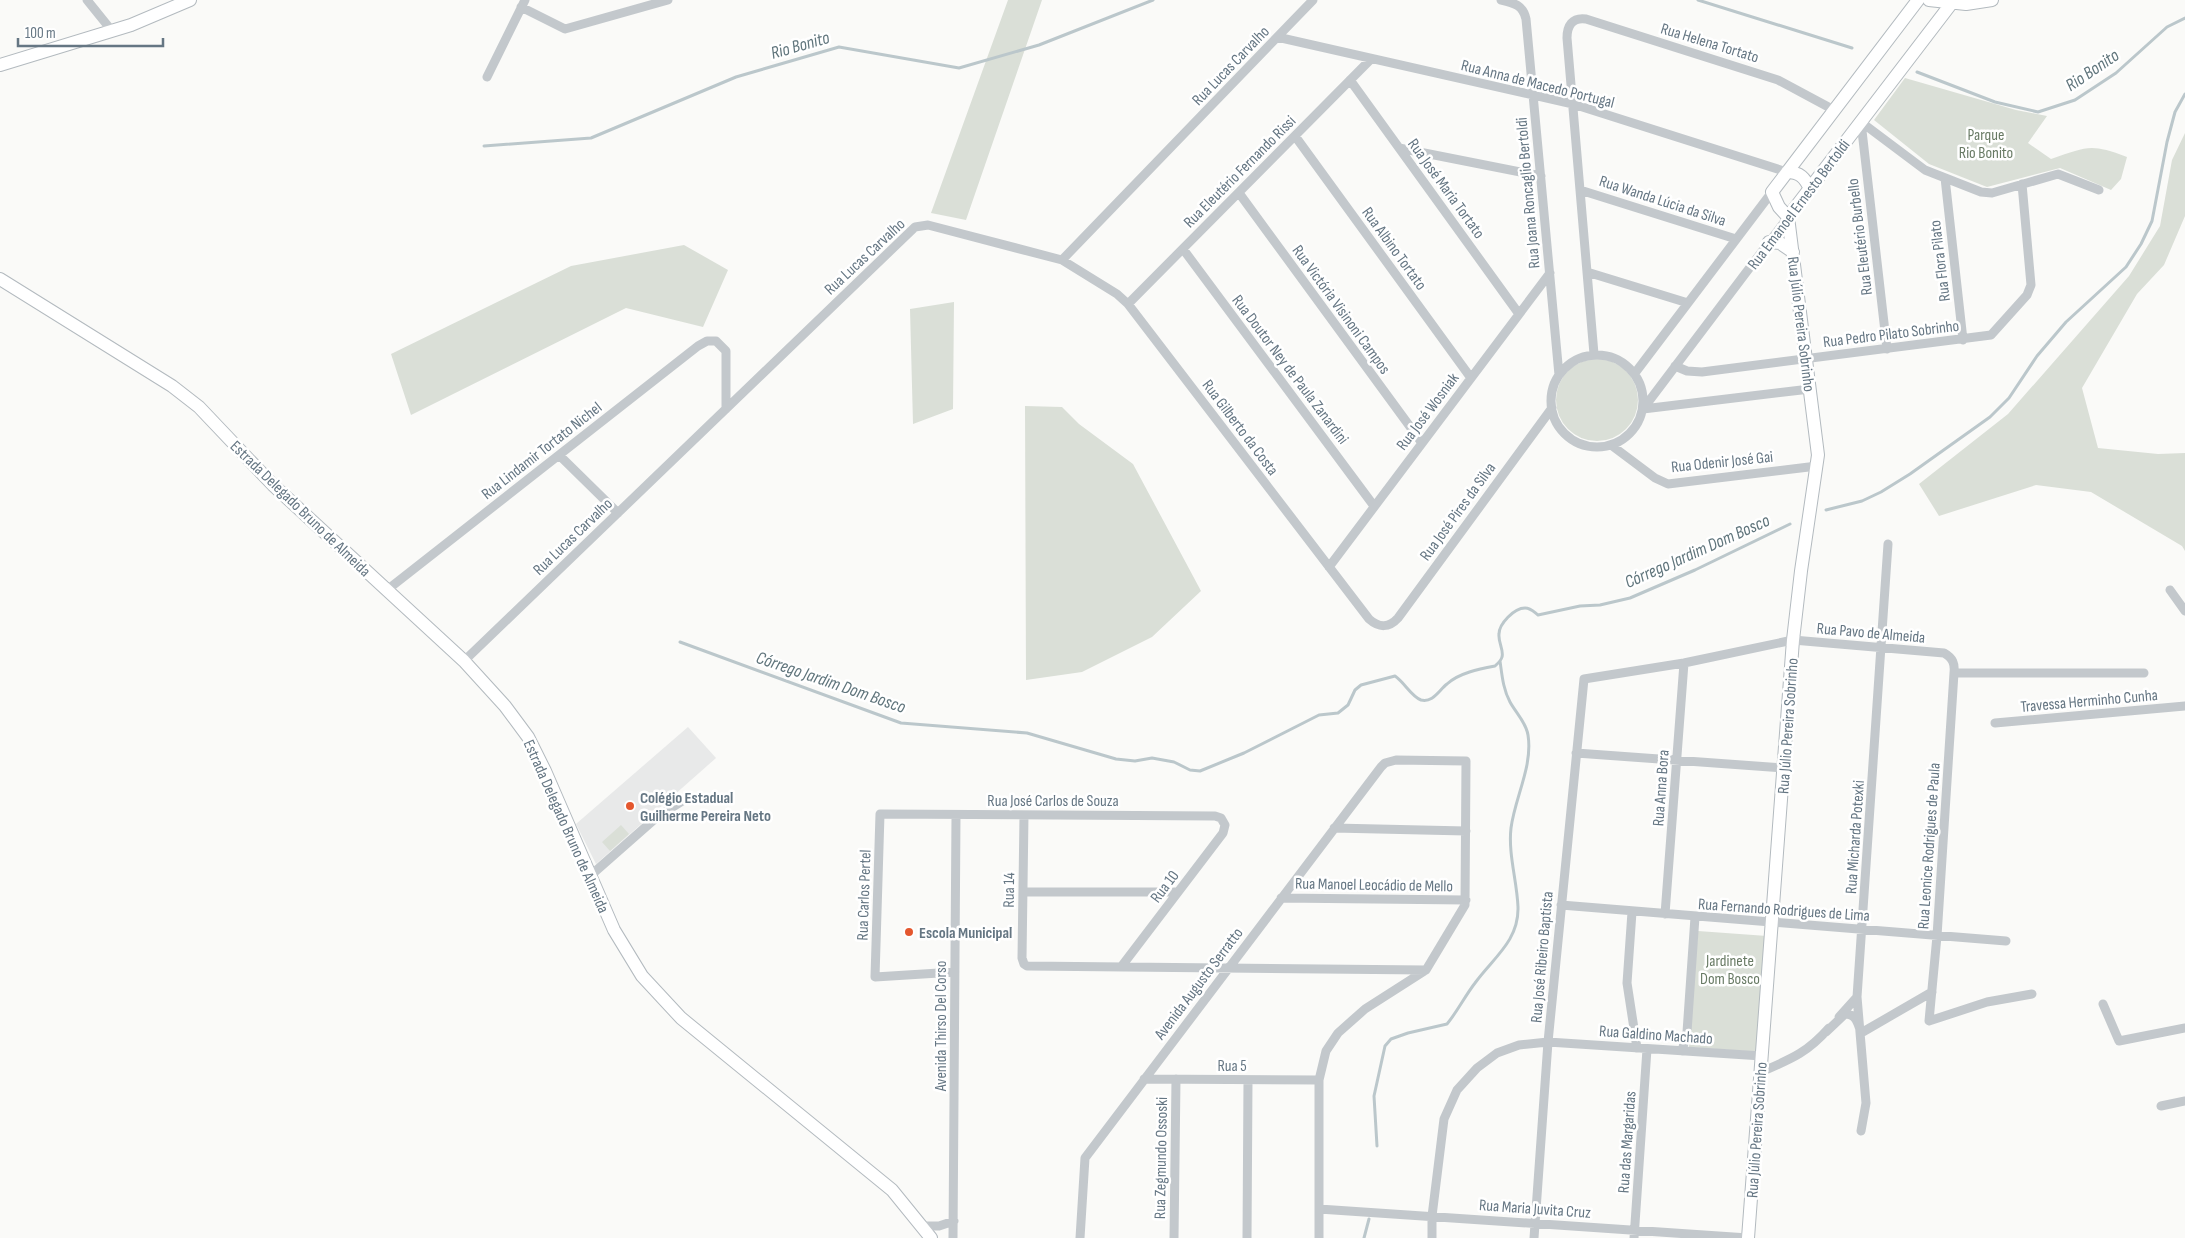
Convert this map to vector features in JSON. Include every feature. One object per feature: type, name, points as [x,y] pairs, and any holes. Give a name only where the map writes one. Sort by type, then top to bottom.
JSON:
[{"type":"main road","points":[[0,65],[112,32],[190,0]]},
{"type":"main road","name":"Rua Emanoel Ernesto Bertoldi","points":[[1772,192],[1918,0]]},
{"type":"main road","points":[[1929,0],[1966,4],[1992,0]]},
{"type":"main road","name":"Rua Emanoel Ernesto Bertoldi","points":[[1788,217],[1952,2]]},
{"type":"main road","points":[[1788,172],[1804,177],[1810,189]]},
{"type":"main road","points":[[1772,192],[1779,207],[1788,217]]},
{"type":"main road","name":"Rua Júlio Pereira Sobrinho","points":[[1748,1238],[1793,640],[1800,571],[1817,466],[1818,447],[1788,217]]},
{"type":"main road","points":[[1769,242],[1780,243],[1792,252]]},
{"type":"main road","name":"Estrada Delegado Bruno de Almeida","points":[[0,279],[172,386],[199,406],[273,485],[464,662],[505,706],[528,737],[545,771],[621,946],[642,976],[667,1005],[878,1177],[902,1201],[931,1238]]},
{"type":"street","points":[[87,0],[112,32]]},
{"type":"street","points":[[487,77],[523,4],[565,29],[668,0]]},
{"type":"street","name":"Rua Lucas Carvalho","points":[[464,662],[915,227],[928,225],[1062,260],[1313,0]]},
{"type":"street","name":"Rua Joana Roncaglio Bertoldi","points":[[1501,0],[1511,2],[1522,8],[1526,19],[1559,375]]},
{"type":"street","name":"Rua Helena Tortato","points":[[1573,104],[1567,32],[1572,22],[1576,19],[1586,19],[1778,80],[1834,110]]},
{"type":"street","name":"Rua Anna de Macedo Portugal","points":[[1277,38],[1573,104],[1788,172]]},
{"type":"street","name":"Rua Eleutério Fernando Rissi","points":[[1128,304],[1371,59]]},
{"type":"street","name":"Rua José Maria Tortato","points":[[1350,80],[1519,314]]},
{"type":"street","points":[[1573,104],[1594,354]]},
{"type":"street","points":[[1861,122],[1919,166],[1986,194],[2058,174],[2099,190]]},
{"type":"street","name":"Rua Eleutério Burbello","points":[[1861,122],[1887,349]]},
{"type":"street","name":"Rua Albino Tortato","points":[[1295,136],[1471,378]]},
{"type":"street","points":[[1399,148],[1540,176]]},
{"type":"street","name":"Rua Flora Pilato","points":[[1945,178],[1963,340]]},
{"type":"street","name":"Rua Pedro Pilato Sobrinho","points":[[1676,366],[1687,371],[1702,372],[1991,335],[2027,295],[2031,285],[2022,184]]},
{"type":"street","name":"Rua Wanda Lúcia da Silva","points":[[1580,190],[1736,239]]},
{"type":"street","name":"Rua Victória Visinoni Campos","points":[[1239,192],[1422,443]]},
{"type":"street","name":"Rua Emanoel Ernesto Bertoldi","points":[[1635,373],[1772,192]]},
{"type":"street","name":"Rua Emanoel Ernesto Bertoldi","points":[[1643,409],[1788,217]]},
{"type":"street","name":"Rua Doutor Ney de Paula Zanardini","points":[[1183,249],[1374,506]]},
{"type":"street","name":"Rua Gilberto da Costa","points":[[1062,260],[1117,294],[1128,304],[1370,619],[1383,626]]},
{"type":"street","name":"Rua José Wosniak","points":[[1329,567],[1550,272]]},
{"type":"street","points":[[1587,272],[1688,303]]},
{"type":"street","name":"Rua Lindamir Tortato Nichel","points":[[387,590],[698,346],[707,341],[716,341],[724,347],[727,357],[726,409]]},
{"type":"street","points":[[1594,354],[1610,355],[1624,362],[1635,373],[1641,384],[1644,396],[1643,409],[1639,421],[1623,440],[1611,445],[1585,446],[1563,432],[1556,421],[1552,408],[1552,391],[1559,375],[1568,364],[1580,357],[1594,354]]},
{"type":"street","points":[[1643,409],[1810,389]]},
{"type":"street","name":"Rua José Pires da Silva","points":[[1383,626],[1394,622],[1398,618],[1552,408]]},
{"type":"street","name":"Rua Odenir José Gai","points":[[1611,445],[1655,478],[1668,484],[1817,466]]},
{"type":"street","points":[[559,455],[618,513]]},
{"type":"street","name":"Rua Micharda Potexki","points":[[1861,1131],[1866,1103],[1857,997],[1888,544]]},
{"type":"street","points":[[2170,590],[2185,611]]},
{"type":"street","name":"Rua Pavo de Almeida","points":[[1584,679],[1684,663],[1793,640],[1944,653],[1950,656],[1954,662],[1954,674]]},
{"type":"street","name":"Rua Anna Bora","points":[[1665,914],[1684,663]]},
{"type":"street","points":[[1954,674],[2144,673]]},
{"type":"street","name":"Rua Leonice Rodrigues de Paula","points":[[1954,674],[1937,936],[1929,1021],[1986,1002],[2032,994]]},
{"type":"street","name":"Rua José Ribeiro Baptista","points":[[1534,1238],[1548,1042],[1584,679]]},
{"type":"street","name":"Travessa Herminho Cunha","points":[[1995,723],[2185,706]]},
{"type":"street","points":[[1576,753],[1784,768]]},
{"type":"street","name":"Avenida Augusto Serratto","points":[[1080,1238],[1085,1158],[1385,763],[1396,760],[1466,761],[1466,831]]},
{"type":"street","points":[[590,876],[657,817],[684,800]]},
{"type":"street","name":"Rua José Carlos de Souza","points":[[880,814],[1215,816],[1224,821]]},
{"type":"street","name":"Rua Carlos Pertel","points":[[880,814],[875,977],[955,972]]},
{"type":"street","name":"Avenida Thirso Del Corso","points":[[954,1238],[956,815]]},
{"type":"street","name":"Rua 14","points":[[1024,815],[1022,958],[1024,964],[1030,966],[1121,967]]},
{"type":"street","name":"Rua 10","points":[[1121,967],[1225,829],[1224,821]]},
{"type":"street","points":[[1319,1238],[1318,1080],[1326,1051],[1345,1025],[1426,970],[1463,910],[1466,900],[1466,831],[1334,828]]},
{"type":"street","points":[[1023,892],[1178,892]]},
{"type":"street","name":"Rua Manoel Leocádio de Mello","points":[[1281,898],[1466,900]]},
{"type":"street","name":"Rua Fernando Rodrigues de Lima","points":[[1561,905],[2006,941]]},
{"type":"street","points":[[1632,912],[1627,972],[1637,1048]]},
{"type":"street","points":[[1682,1051],[1687,1032],[1695,917]]},
{"type":"street","points":[[1121,967],[1426,970]]},
{"type":"street","points":[[1826,1032],[1845,1014],[1851,1014],[1855,1018],[1861,1033],[1932,992]]},
{"type":"street","points":[[1761,1072],[1797,1056],[1816,1043],[1857,997]]},
{"type":"street","points":[[2103,1004],[2119,1041],[2185,1028]]},
{"type":"street","name":"Rua Galdino Machado","points":[[1432,1238],[1432,1216],[1444,1119],[1457,1090],[1477,1068],[1497,1053],[1519,1045],[1548,1042],[1762,1056]]},
{"type":"street","name":"Rua das Margaridas","points":[[1635,1234],[1647,1049]]},
{"type":"street","name":"Rua 5","points":[[1144,1079],[1318,1080]]},
{"type":"street","name":"Rua Zegmundo Ossoski","points":[[1174,1238],[1176,1079]]},
{"type":"street","points":[[1247,1238],[1248,1080]]},
{"type":"street","points":[[2161,1106],[2185,1101]]},
{"type":"street","name":"Rua Maria Juvita Cruz","points":[[1319,1209],[1535,1223],[1635,1234],[1748,1238]]},
{"type":"street","points":[[922,1226],[939,1226],[954,1221]]},
{"type":"shaded area","name":"Colégio Estadual Guilherme Pereira Neto","points":[[688,727],[716,758],[596,864],[576,824]]},
{"type":"green space","points":[[1008,0],[1042,0],[966,220],[931,213]]},
{"type":"green space","name":"Parque Rio Bonito","points":[[1905,78],[2016,110],[2047,116],[2028,143],[2051,159],[2089,148],[2096,148],[2127,157],[2121,179],[2111,190],[2060,168],[1987,187],[1929,164],[1874,120]]},
{"type":"green space","points":[[2185,133],[2185,216],[2164,265],[2137,294],[2082,388],[2098,448],[2158,454],[2185,453],[2185,551],[2182,546],[2091,492],[2036,485],[1939,516],[1919,484],[2008,414],[2129,276],[2160,226],[2172,160]]},
{"type":"green space","points":[[684,245],[728,270],[703,327],[626,308],[411,415],[391,354],[571,266]]},
{"type":"green space","points":[[954,302],[953,409],[913,424],[910,309]]},
{"type":"green space","points":[[1597,359],[1613,362],[1626,371],[1635,384],[1638,400],[1635,416],[1626,429],[1613,438],[1597,441],[1581,438],[1568,429],[1559,416],[1556,400],[1559,384],[1568,371],[1581,362]]},
{"type":"green space","points":[[1025,406],[1062,407],[1079,424],[1133,464],[1201,591],[1152,637],[1082,672],[1026,680]]},
{"type":"green space","points":[[621,825],[629,834],[610,851],[602,842]]},
{"type":"green space","name":"Jardinete Dom Bosco","points":[[1698,931],[1767,936],[1758,1052],[1689,1047]]},
{"type":"waterway","name":"Rio Bonito","points":[[484,146],[591,138],[736,77],[839,47],[959,68],[1039,45],[1153,0]]},
{"type":"waterway","name":"Rio Bonito","points":[[1698,0],[1852,48]]},
{"type":"waterway","name":"Rio Bonito","points":[[1917,72],[1995,102],[2038,112],[2075,100],[2116,73],[2167,27],[2185,18]]},
{"type":"waterway","name":"Córrego Jardim Dom Bosco","points":[[1826,510],[1862,501],[1881,492],[1910,474],[1990,417],[2009,398],[2037,356],[2066,322],[2126,267],[2141,244],[2152,221],[2167,142],[2175,112],[2185,94]]},
{"type":"waterway","name":"Córrego Jardim Dom Bosco","points":[[680,642],[901,723],[1027,733],[1116,759],[1135,761],[1152,758],[1174,762],[1190,770],[1200,771],[1244,753],[1319,715],[1338,713],[1348,705],[1355,690],[1361,685],[1395,676],[1417,698],[1429,700],[1457,677],[1495,666],[1498,663],[1502,658],[1500,630],[1508,617],[1516,611],[1525,608],[1532,610],[1538,615],[1630,598],[1695,570],[1790,524]]},
{"type":"waterway","points":[[1377,1146],[1374,1096],[1385,1046],[1391,1039],[1447,1024],[1475,983],[1504,948],[1510,939],[1517,919],[1518,907],[1510,838],[1513,816],[1526,770],[1529,747],[1525,726],[1506,692],[1500,661]]},
{"type":"waterway","points":[[1364,1238],[1369,1219]]},
{"type":"place","name":"Colégio Estadual Guilherme Pereira Neto","points":[[630,806]]},
{"type":"place","name":"Escola Municipal","points":[[909,932]]}]
